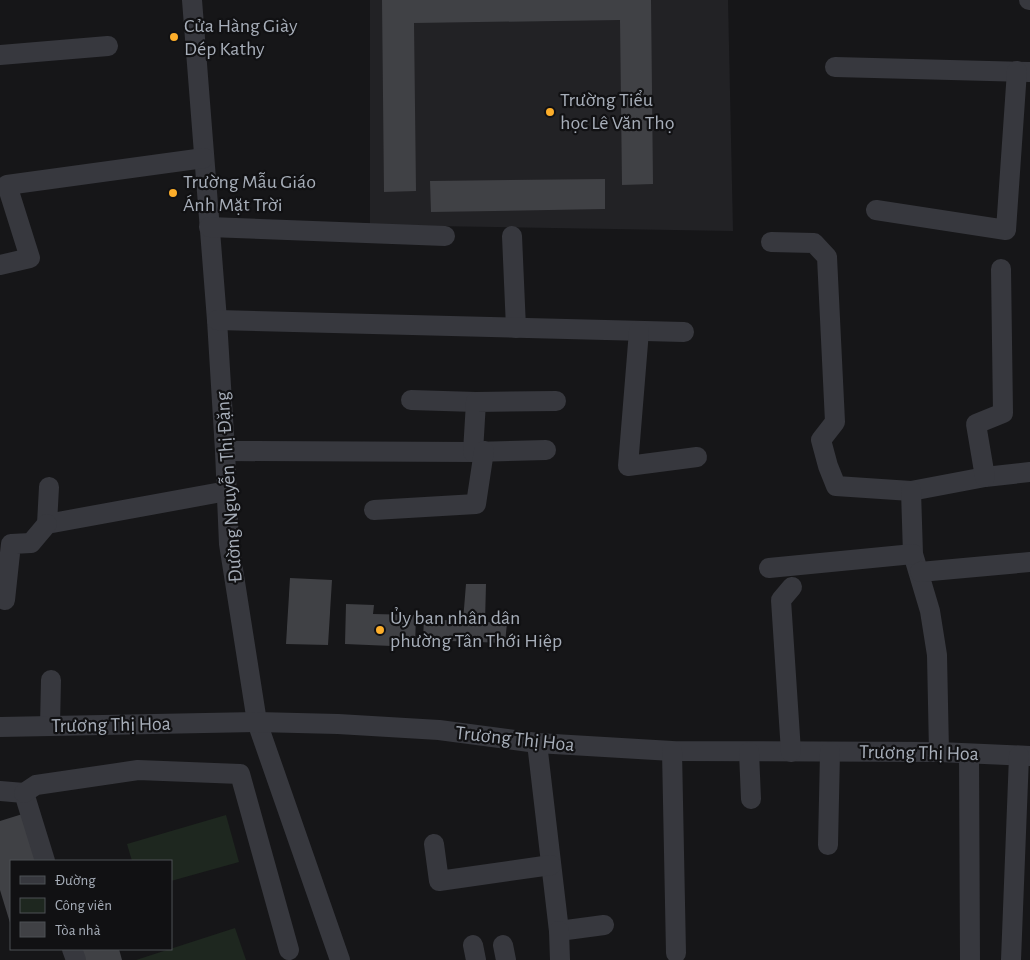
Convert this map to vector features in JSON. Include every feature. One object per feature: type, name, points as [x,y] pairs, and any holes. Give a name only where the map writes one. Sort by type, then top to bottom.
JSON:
[{"type":"street","name":"Đường Nguyễn Thị Đặng","points":[[192,0],[226,450],[228,544],[258,722],[340,960]]},
{"type":"street","points":[[0,55],[108,46]]},
{"type":"street","points":[[835,67],[1024,72],[1006,230],[876,210]]},
{"type":"street","points":[[0,265],[30,258],[7,185],[204,158]]},
{"type":"street","points":[[209,227],[445,236]]},
{"type":"street","points":[[512,236],[516,328]]},
{"type":"street","points":[[771,242],[814,243],[826,257],[835,422],[822,440],[828,466],[836,486],[911,490],[984,477],[1030,472]]},
{"type":"street","points":[[984,477],[976,424],[1003,413],[1001,269]]},
{"type":"street","points":[[217,320],[684,332]]},
{"type":"street","points":[[640,331],[628,466],[697,457]]},
{"type":"street","points":[[411,400],[476,402],[556,401]]},
{"type":"street","points":[[374,510],[476,504],[478,451],[476,402]]},
{"type":"street","points":[[226,450],[546,450]]},
{"type":"street","points":[[5,600],[11,544],[31,543],[47,524],[49,487]]},
{"type":"street","points":[[911,490],[917,563],[930,611],[937,655],[939,752]]},
{"type":"street","points":[[47,524],[227,491]]},
{"type":"street","points":[[769,568],[917,563],[1030,562]]},
{"type":"street","points":[[791,752],[781,600],[792,588]]},
{"type":"street","points":[[50,726],[52,680]]},
{"type":"street","name":"Trương Thị Hoa","points":[[0,727],[258,722],[338,724],[439,730],[536,743],[672,751],[939,752],[1025,756]]},
{"type":"street","points":[[536,743],[560,960]]},
{"type":"street","points":[[672,751],[676,953]]},
{"type":"street","points":[[749,752],[751,799]]},
{"type":"street","points":[[828,845],[830,752]]},
{"type":"street","points":[[969,754],[970,960]]},
{"type":"street","points":[[1011,960],[1025,756]]},
{"type":"street","points":[[0,791],[24,793],[36,784],[138,770],[240,774],[288,950]]},
{"type":"street","points":[[24,793],[46,860]]},
{"type":"street","points":[[434,844],[439,881],[551,865]]},
{"type":"street","points":[[558,930],[604,925]]},
{"type":"shaded area","name":"Trường Tiểu học Lê Văn Thọ","points":[[370,0],[728,0],[733,231],[370,225]]},
{"type":"green space","points":[[226,815],[239,862],[172,881],[172,860],[132,860],[127,844]]},
{"type":"green space","points":[[235,928],[246,960],[136,960],[172,950],[172,948]]},
{"type":"building","points":[[382,0],[651,0],[653,184],[622,185],[620,20],[414,23],[416,191],[384,192]]},
{"type":"building","points":[[605,179],[605,209],[431,212],[430,181]]},
{"type":"building","points":[[290,578],[332,580],[328,645],[286,644]]},
{"type":"building","points":[[466,584],[486,584],[485,622],[507,623],[505,643],[423,640],[424,619],[463,621]]},
{"type":"building","name":"Ủy ban nhân dân phường Tân Thới Hiệp","points":[[346,604],[374,605],[373,614],[416,615],[415,647],[345,644]]},
{"type":"building","points":[[29,812],[44,860],[10,860],[10,923],[0,890],[0,821]]},
{"type":"building","points":[[78,950],[119,950],[122,960],[82,960]]},
{"type":"place","name":"Cửa Hàng Giày Dép Kathy","points":[[174,37]]},
{"type":"place","name":"Trường Tiểu học Lê Văn Thọ","points":[[550,112]]},
{"type":"place","name":"Trường Mẫu Giáo Ánh Mặt Trời","points":[[173,193]]},
{"type":"place","name":"Ủy ban nhân dân phường Tân Thới Hiệp","points":[[380,630]]}]
